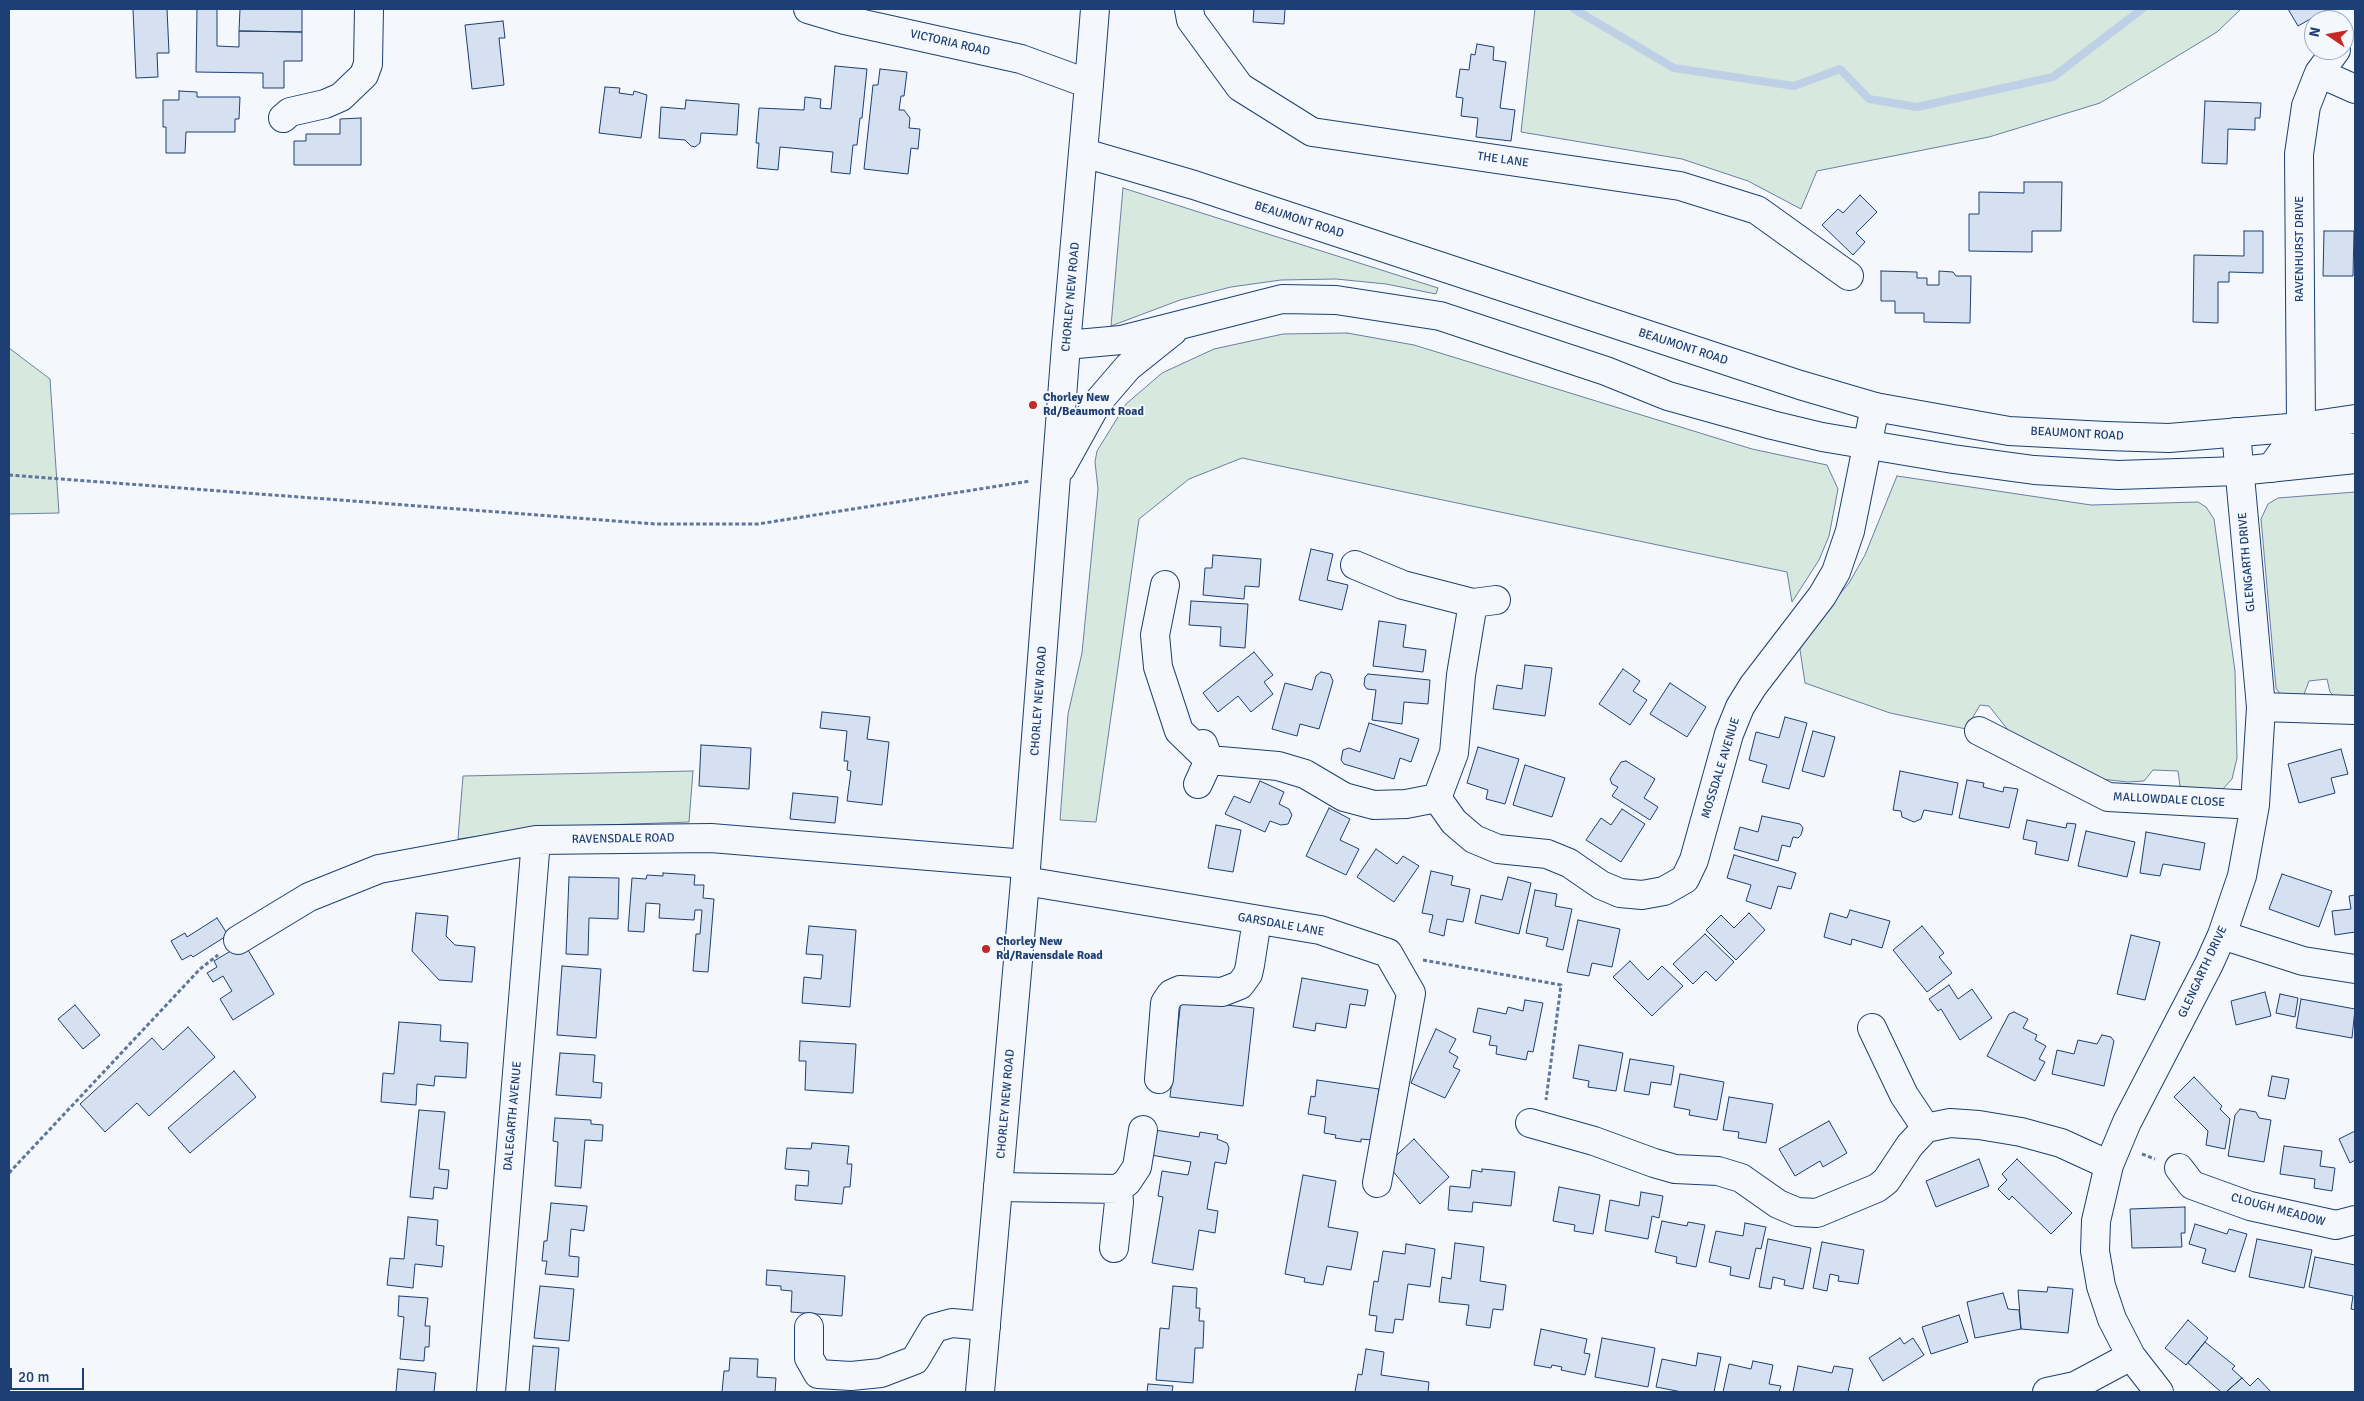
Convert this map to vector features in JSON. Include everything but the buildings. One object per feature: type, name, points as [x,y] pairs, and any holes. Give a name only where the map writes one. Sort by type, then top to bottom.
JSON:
[{"type":"main road","points":[[283,118],[290,112],[325,104],[341,97],[364,75],[368,64],[369,9]]},
{"type":"main road","name":"VICTORIA ROAD","points":[[808,9],[845,20],[1021,59],[1089,84]]},
{"type":"main road","name":"CHORLEY NEW ROAD","points":[[980,1392],[1025,872],[1066,345],[1095,9]]},
{"type":"main road","name":"THE LANE","points":[[1189,9],[1191,20],[1240,87],[1312,132],[1680,186],[1758,210],[1849,276]]},
{"type":"main road","name":"RAVENHURST DRIVE","points":[[2301,428],[2299,154],[2306,106],[2319,73],[2329,60]]},
{"type":"main road","points":[[2319,73],[2355,89]]},
{"type":"main road","name":"BEAUMONT ROAD","points":[[1084,153],[1194,185],[1800,385],[1875,407],[2009,431],[2169,438],[2301,428],[2355,419]]},
{"type":"main road","points":[[1066,345],[1121,340],[1282,299],[1336,300],[1440,316],[1606,371],[1690,403],[1772,425],[1953,460],[2034,470],[2118,475],[2239,471],[2355,459]]},
{"type":"main road","points":[[1056,477],[1096,403],[1128,367],[1180,326]]},
{"type":"main road","name":"MOSSDALE AVENUE","points":[[1437,798],[1454,822],[1474,839],[1498,849],[1547,854],[1569,863],[1601,885],[1620,893],[1642,895],[1664,891],[1686,879],[1694,860],[1729,734],[1740,707],[1753,686],[1822,596],[1836,572],[1850,531],[1875,407]]},
{"type":"main road","points":[[2271,468],[2301,428],[2308,440],[2319,446],[2355,448]]},
{"type":"main road","name":"GLENGARTH DRIVE","points":[[2160,1392],[2131,1356],[2112,1319],[2101,1286],[2095,1251],[2096,1221],[2113,1155],[2127,1122],[2205,973],[2222,935],[2242,876],[2255,805],[2260,707],[2236,432]]},
{"type":"main road","points":[[1164,585],[1155,635],[1158,668],[1179,731],[1202,761],[1278,766],[1305,774],[1344,797],[1374,805],[1406,804],[1437,798],[1454,753],[1461,675],[1473,600],[1403,585],[1354,565]]},
{"type":"main road","points":[[2260,707],[2355,710]]},
{"type":"main road","name":"MALLOWDALE CLOSE","points":[[1979,731],[2108,797],[2255,805]]},
{"type":"main road","name":"RAVENSDALE ROAD","points":[[238,940],[310,897],[379,870],[536,840],[711,838],[1025,872]]},
{"type":"main road","name":"DALEGARTH AVENUE","points":[[491,1392],[536,840]]},
{"type":"main road","name":"GARSDALE LANE","points":[[1025,872],[1257,920],[1320,930],[1388,953]]},
{"type":"main road","points":[[1159,1079],[1165,1003],[1172,994],[1180,990],[1222,992],[1240,985],[1248,974],[1257,920]]},
{"type":"main road","points":[[2222,935],[2296,960],[2355,969]]},
{"type":"main road","points":[[1377,1183],[1411,993],[1388,953]]},
{"type":"main road","points":[[1872,1028],[1904,1095],[1926,1128]]},
{"type":"main road","points":[[1536,1124],[1587,1138],[1675,1169],[1718,1171],[1741,1178],[1778,1204],[1797,1212],[1816,1213],[1877,1188],[1886,1181],[1910,1145],[1926,1128],[1950,1123],[1979,1125],[2021,1132],[2113,1155]]},
{"type":"main road","points":[[998,1187],[1118,1189],[1127,1182],[1137,1167],[1143,1130]]},
{"type":"main road","name":"CLOUGH MEADOW","points":[[2179,1168],[2192,1185],[2250,1206],[2336,1225],[2355,1220]]},
{"type":"main road","points":[[1114,1248],[1119,1208],[1118,1189]]},
{"type":"main road","points":[[808,1327],[809,1358],[818,1374],[851,1376],[881,1373],[915,1360],[934,1328],[952,1323],[986,1326]]},
{"type":"main road","points":[[2047,1392],[2074,1386],[2131,1356]]},
{"type":"path","points":[[9,475],[656,524],[758,524],[1056,477]]},
{"type":"path","points":[[9,1173],[200,969],[238,940]]},
{"type":"path","points":[[1388,953],[1561,985],[1536,1124]]},
{"type":"path","points":[[2113,1155],[2179,1168]]},
{"type":"shaded area","points":[[1535,9],[2241,9],[2217,32],[2100,103],[1989,137],[1817,171],[1801,209],[1748,181],[1682,159],[1521,132]]},
{"type":"shaded area","points":[[1123,188],[1438,288],[1436,294],[1386,284],[1336,279],[1281,280],[1231,287],[1180,300],[1111,326]]},
{"type":"shaded area","points":[[1347,333],[1414,345],[1752,449],[1827,465],[1838,489],[1829,536],[1819,560],[1792,602],[1787,572],[1242,458],[1189,479],[1139,519],[1096,822],[1060,820],[1068,714],[1082,653],[1098,489],[1095,462],[1097,451],[1126,404],[1162,373],[1214,349],[1283,334]]},
{"type":"shaded area","points":[[9,348],[50,379],[59,513],[9,514]]},
{"type":"shaded area","points":[[1897,476],[2091,505],[2198,502],[2206,507],[2214,519],[2235,671],[2237,758],[2232,779],[2222,790],[2194,789],[2180,786],[2178,771],[2153,770],[2144,781],[2128,782],[2092,778],[2016,740],[1989,706],[1980,705],[1966,729],[1890,713],[1805,683],[1799,643],[1849,583],[1865,555]]},
{"type":"shaded area","points":[[2355,492],[2355,700],[2336,698],[2330,692],[2327,679],[2309,681],[2303,697],[2280,694],[2276,688],[2261,519],[2268,504],[2278,498]]},
{"type":"shaded area","points":[[693,771],[689,822],[547,827],[458,839],[463,776]]},
{"type":"waterway","points":[[1574,9],[1674,68],[1794,86],[1840,69],[1869,99],[1917,107],[2053,77],[2142,9]]},
{"type":"place","name":"Chorley New Rd/Beaumont Road","points":[[1033,405]]},
{"type":"place","name":"Chorley New Rd/Ravensdale Road","points":[[986,949]]}]
